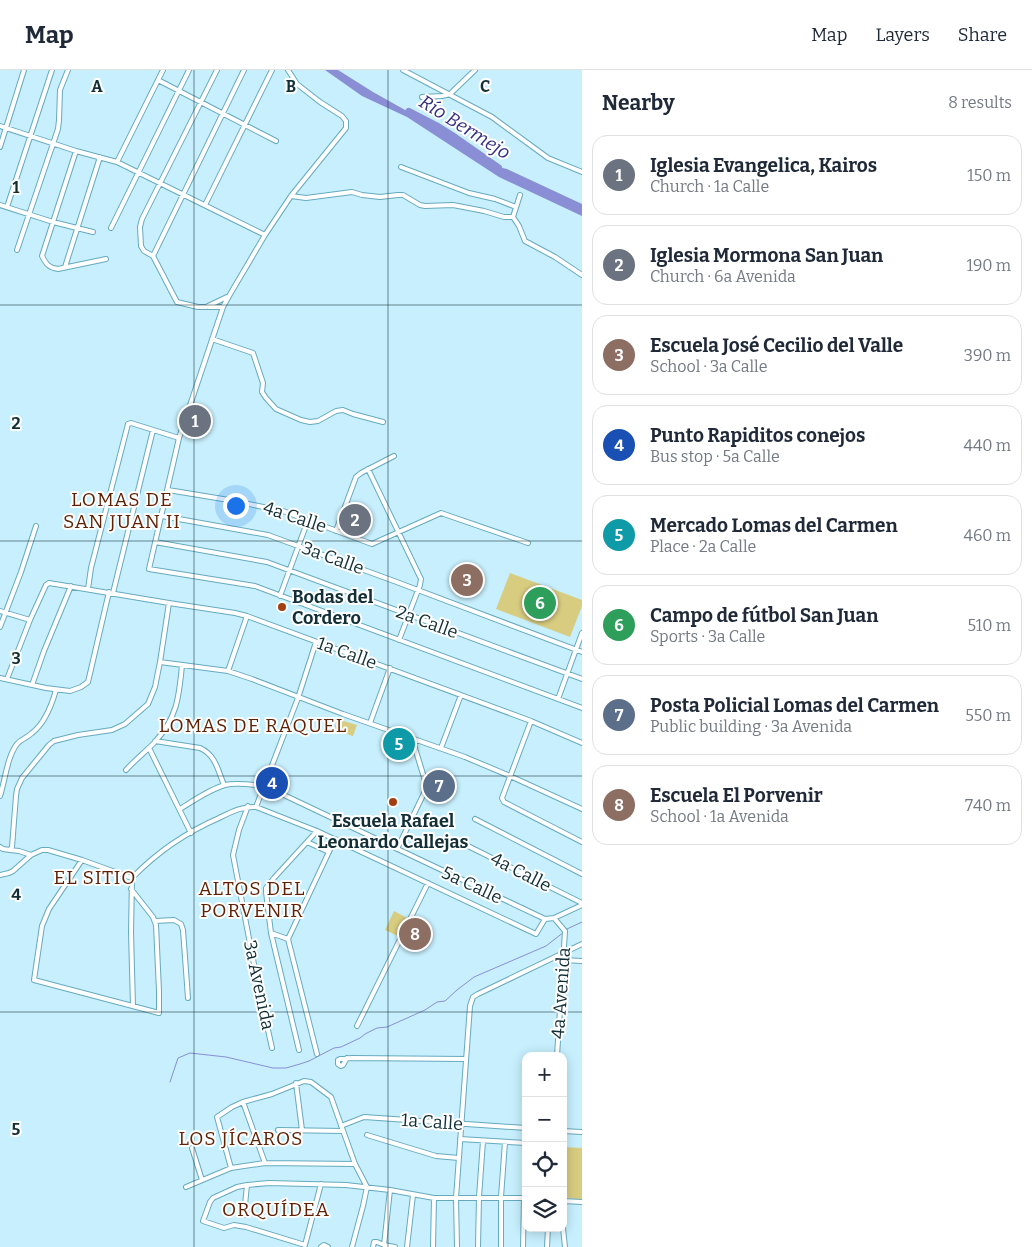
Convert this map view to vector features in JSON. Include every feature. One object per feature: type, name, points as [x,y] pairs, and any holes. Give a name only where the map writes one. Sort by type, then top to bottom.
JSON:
[{"type":"street","points":[[0,147],[24,70]]},
{"type":"street","points":[[7,207],[52,70]]},
{"type":"street","points":[[17,250],[53,143],[59,120],[60,90],[68,70]]},
{"type":"street","points":[[117,162],[163,70]]},
{"type":"street","points":[[112,228],[189,70]]},
{"type":"street","points":[[217,70],[146,211],[140,227],[141,246],[152,256],[177,302],[198,307],[223,308]]},
{"type":"street","points":[[152,256],[244,70]]},
{"type":"street","points":[[205,205],[272,70]]},
{"type":"street","points":[[155,542],[180,438],[223,308],[265,235],[291,196],[346,128],[346,121],[342,116],[297,84],[288,70]]},
{"type":"street","points":[[403,70],[492,117],[548,158],[582,172]]},
{"type":"street","points":[[422,97],[450,94],[475,70]]},
{"type":"street","points":[[158,80],[276,141]]},
{"type":"street","points":[[0,126],[76,151],[117,162],[265,235]]},
{"type":"street","points":[[76,151],[42,256],[46,264],[58,269],[106,259]]},
{"type":"street","points":[[65,267],[100,157]]},
{"type":"street","points":[[401,167],[469,193],[495,199],[516,208]]},
{"type":"street","points":[[291,196],[306,198],[352,192],[380,197],[403,195],[420,205],[453,205],[513,218],[519,226],[525,241],[582,275]]},
{"type":"street","points":[[513,218],[520,195]]},
{"type":"street","points":[[0,205],[53,222],[93,232]]},
{"type":"street","points":[[206,307],[229,296]]},
{"type":"street","points":[[212,339],[252,353],[263,383],[262,392],[276,409],[310,422],[318,421],[336,411],[343,410],[384,422]]},
{"type":"street","points":[[88,589],[128,424],[131,423],[180,438]]},
{"type":"street","points":[[0,678],[56,690],[70,691],[88,682],[152,430]]},
{"type":"street","points":[[336,531],[356,477],[394,456]]},
{"type":"street","points":[[368,469],[421,579],[399,640]]},
{"type":"street","name":"4a Calle","points":[[168,490],[283,511],[372,544],[441,513],[528,543]]},
{"type":"street","name":"3a Calle","points":[[162,516],[268,535],[582,652]]},
{"type":"street","points":[[280,596],[308,520]]},
{"type":"street","points":[[0,626],[36,526]]},
{"type":"street","name":"1a Calle","points":[[155,542],[149,569],[255,586],[582,708]]},
{"type":"street","name":"2a Calle","points":[[155,542],[267,562],[582,679]]},
{"type":"street","name":"1a Calle","points":[[30,620],[46,585],[49,583],[169,604],[235,613],[390,668],[531,721],[582,743]]},
{"type":"street","points":[[32,685],[70,586]]},
{"type":"street","points":[[10,850],[12,847],[16,796],[22,778],[49,745],[54,741],[78,735],[112,730],[125,724],[148,704],[155,687],[169,604]]},
{"type":"street","points":[[0,612],[30,620],[7,679]]},
{"type":"street","points":[[228,671],[247,616]]},
{"type":"street","points":[[558,698],[582,632]]},
{"type":"street","points":[[256,807],[298,698],[316,642]]},
{"type":"street","points":[[160,662],[228,671],[252,679],[298,698],[442,748],[582,808]]},
{"type":"street","points":[[126,770],[165,730],[173,716],[180,690],[182,665]]},
{"type":"street","points":[[370,723],[390,668]]},
{"type":"street","points":[[0,796],[13,751],[21,740],[36,730],[50,708],[56,690]]},
{"type":"street","points":[[442,748],[461,695]]},
{"type":"street","points":[[531,721],[503,800],[582,842]]},
{"type":"street","points":[[396,849],[427,787],[414,745],[416,740]]},
{"type":"street","points":[[155,741],[206,750],[212,756],[224,785]]},
{"type":"street","points":[[149,748],[191,833]]},
{"type":"street","points":[[180,809],[224,785],[265,786]]},
{"type":"street","name":"5a Calle","points":[[265,786],[545,919]]},
{"type":"street","points":[[133,1006],[132,878],[153,858],[170,846],[206,824],[248,806],[256,807],[317,830],[536,934],[545,919],[554,918],[582,904]]},
{"type":"street","name":"3a Avenida","points":[[248,806],[239,830],[233,855],[272,1048]]},
{"type":"street","points":[[475,819],[582,874]]},
{"type":"street","name":"3a Avenida","points":[[299,1050],[271,933],[266,888],[317,830]]},
{"type":"street","points":[[317,1054],[288,939],[335,839]]},
{"type":"street","points":[[308,842],[329,852]]},
{"type":"street","name":"4a Calle","points":[[460,842],[582,904]]},
{"type":"street","points":[[0,848],[31,855]]},
{"type":"street","points":[[0,874],[13,871],[31,855],[42,850],[48,850],[132,878]]},
{"type":"street","points":[[82,860],[49,909],[42,926],[34,980],[158,1013],[159,991],[155,922],[131,889]]},
{"type":"street","points":[[357,1026],[428,883]]},
{"type":"street","name":"4a Avenida","points":[[554,918],[565,930],[557,1052]]},
{"type":"street","points":[[155,922],[174,920],[181,924],[188,998]]},
{"type":"street","points":[[271,933],[288,939]]},
{"type":"street","points":[[457,1247],[456,1198],[470,1006],[473,997],[582,944]]},
{"type":"street","points":[[563,960],[582,961]]},
{"type":"street","points":[[347,1058],[466,1059]]},
{"type":"street","points":[[231,1168],[218,1117],[243,1102],[272,1094],[304,1080],[311,1082],[331,1097],[355,1164],[367,1187],[364,1206],[352,1247]]},
{"type":"street","points":[[296,1083],[302,1130]]},
{"type":"street","points":[[243,1102],[265,1163]]},
{"type":"street","name":"1a Calle","points":[[341,1126],[364,1117],[522,1128]]},
{"type":"street","points":[[278,1130],[343,1131]]},
{"type":"street","points":[[567,1131],[582,1132]]},
{"type":"street","points":[[367,1135],[436,1156],[459,1158]]},
{"type":"street","points":[[460,1139],[522,1144]]},
{"type":"street","points":[[478,1247],[483,1141]]},
{"type":"street","points":[[501,1247],[501,1198],[505,1142]]},
{"type":"street","points":[[192,1148],[202,1180]]},
{"type":"street","points":[[186,1187],[231,1168],[265,1163],[355,1164]]},
{"type":"street","points":[[321,1184],[305,1244],[236,1225],[224,1228],[205,1222],[203,1219],[213,1198],[237,1187],[269,1183],[321,1184],[346,1185],[434,1198],[522,1198]]},
{"type":"street","points":[[244,1215],[247,1185]]},
{"type":"street","points":[[384,1245],[390,1190]]},
{"type":"street","points":[[408,1247],[413,1195]]},
{"type":"street","points":[[433,1247],[434,1198]]},
{"type":"street","points":[[567,1201],[582,1202]]},
{"type":"street","points":[[523,1247],[524,1232]]},
{"type":"street","points":[[548,1232],[548,1247]]},
{"type":"street","points":[[563,1232],[565,1247]]},
{"type":"street","points":[[373,1247],[374,1242],[377,1242],[396,1247]]},
{"type":"street","points":[[321,1247],[324,1245],[328,1247]]},
{"type":"shaded area","points":[[510,573],[582,600],[582,606],[570,637],[496,609]]},
{"type":"shaded area","points":[[337,719],[357,725],[353,736],[334,730]]},
{"type":"shaded area","points":[[394,911],[407,918],[398,936],[385,930]]},
{"type":"shaded area","points":[[567,1147],[582,1148],[582,1200],[567,1198]]},
{"type":"water","points":[[325,70],[338,70],[455,138],[494,166],[507,169],[582,204],[582,216],[499,177],[407,117],[362,96]]},
{"type":"waterway","name":"Río Bermejo","points":[[409,112],[436,126],[498,168]]},
{"type":"waterway","points":[[567,929],[582,922]]},
{"type":"waterway","points":[[170,1082],[178,1058],[190,1053],[226,1057],[273,1068],[286,1068],[309,1061],[334,1048],[341,1047],[360,1038],[377,1028],[387,1027],[425,1010],[437,1002],[445,1001],[474,977],[546,946],[564,932]]},
{"type":"place","name":"Iglesia Evangelica, Kairos","points":[[195,421]]},
{"type":"place","name":"Iglesia Mormona San Juan","points":[[355,520]]},
{"type":"place","name":"Escuela José Cecilio del Valle","points":[[467,580]]},
{"type":"place","name":"Campo de fútbol San Juan","points":[[540,603]]},
{"type":"place","name":"Bodas del Cordero","points":[[282,607]]},
{"type":"place","name":"Mercado Lomas del Carmen","points":[[399,744]]},
{"type":"place","name":"Punto Rapiditos conejos","points":[[272,783]]},
{"type":"place","name":"Posta Policial Lomas del Carmen","points":[[439,786]]},
{"type":"place","name":"Escuela Rafael Leonardo Callejas","points":[[393,802]]},
{"type":"place","name":"Escuela El Porvenir","points":[[415,934]]},
{"type":"district","name":"LOMAS DE SAN JUAN II","points":[[122,510]]},
{"type":"district","name":"LOMAS DE RAQUEL","points":[[253,725]]},
{"type":"district","name":"EL SITIO","points":[[95,877]]},
{"type":"district","name":"ALTOS DEL PORVENIR","points":[[252,899]]},
{"type":"district","name":"LOS JÍCAROS","points":[[241,1138]]},
{"type":"district","name":"ORQUÍDEA","points":[[276,1209]]}]
